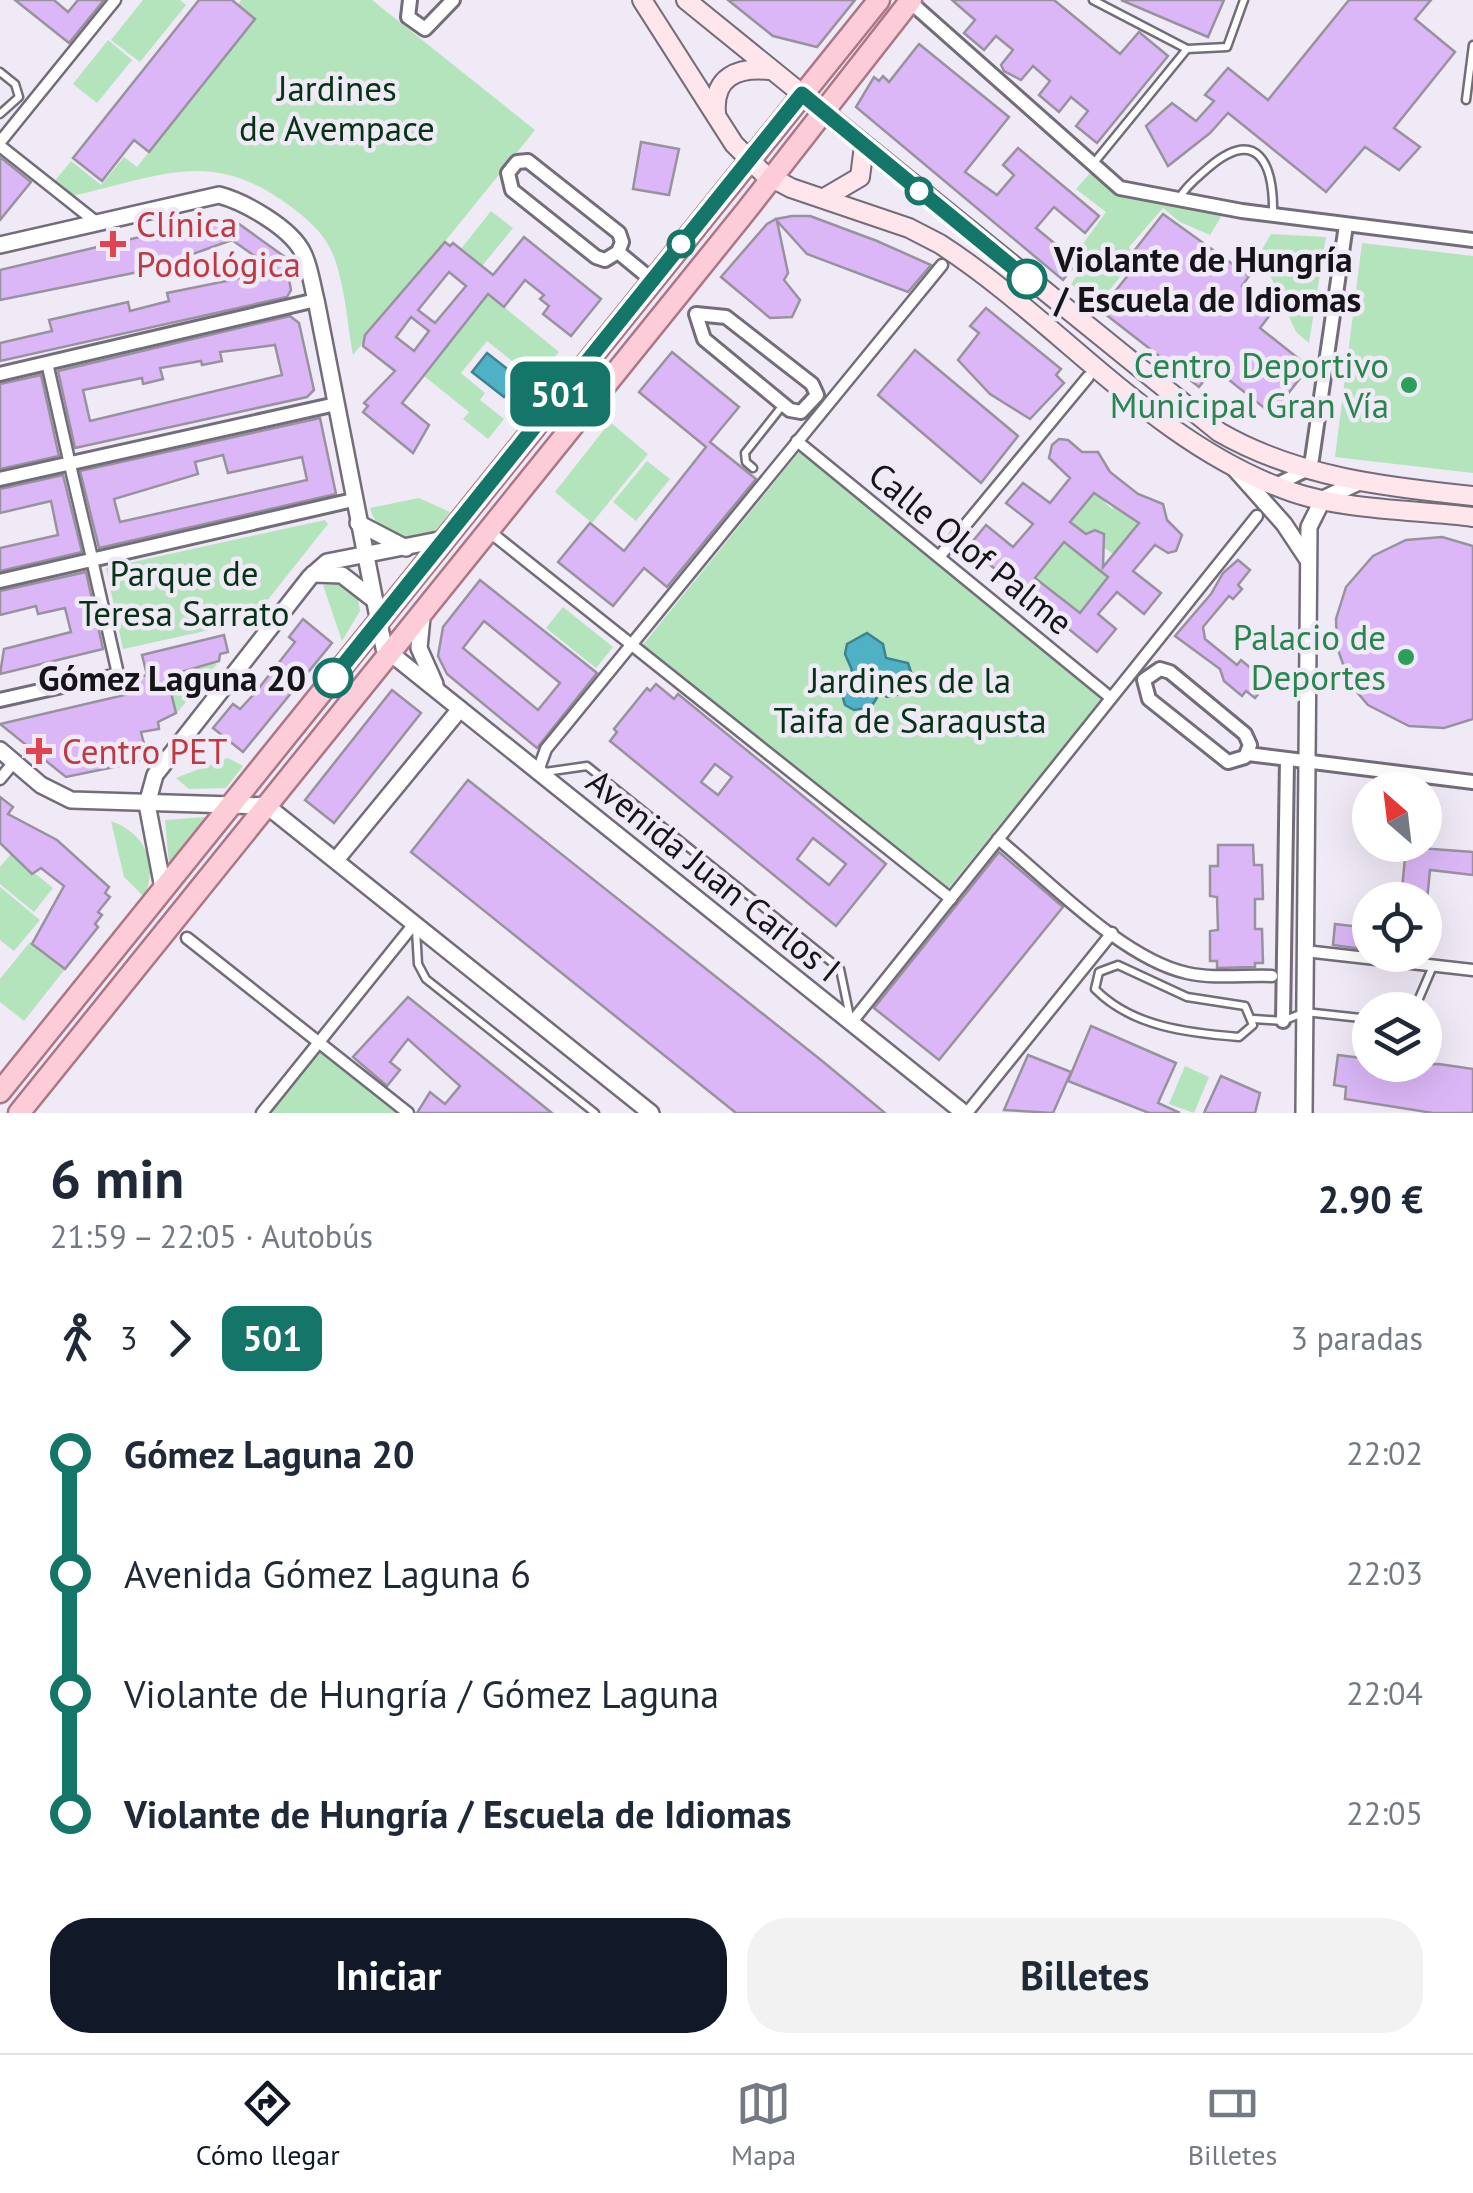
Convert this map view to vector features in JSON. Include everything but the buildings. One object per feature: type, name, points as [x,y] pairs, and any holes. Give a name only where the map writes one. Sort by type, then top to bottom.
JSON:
[{"type":"main road","points":[[642,0],[716,113],[761,171],[909,228],[952,252],[1102,373],[1228,462],[1323,499],[1473,517]]},
{"type":"main road","points":[[19,1113],[267,806],[387,650],[428,605],[675,298],[761,171],[813,104],[880,0]]},
{"type":"main road","points":[[813,104],[910,0]]},
{"type":"main road","points":[[694,2],[770,70],[1206,423],[1252,450],[1306,470],[1359,482],[1473,496]]},
{"type":"main road","points":[[716,113],[716,90],[724,80],[739,72],[770,70]]},
{"type":"main road","points":[[826,197],[860,177],[864,146]]},
{"type":"main road","points":[[0,1092],[652,280],[761,171]]},
{"type":"street","points":[[96,222],[0,144],[115,0]]},
{"type":"street","points":[[410,0],[408,17],[425,29],[454,0]]},
{"type":"street","points":[[910,0],[1120,188],[1273,215],[1473,240]]},
{"type":"street","points":[[528,161],[547,175],[618,233],[622,242],[618,252],[605,260],[596,258],[512,190],[507,179],[511,168],[528,161]]},
{"type":"street","points":[[0,244],[208,196],[233,198],[298,244],[316,300],[377,622],[387,650],[357,648]]},
{"type":"street","points":[[1278,484],[1306,470],[1316,440],[1346,225]]},
{"type":"street","points":[[618,252],[652,280]]},
{"type":"street","points":[[539,772],[546,749],[942,265]]},
{"type":"street","points":[[0,374],[316,300]]},
{"type":"street","points":[[696,314],[726,317],[816,389],[816,399],[806,410],[796,412],[784,404],[704,338],[696,314]]},
{"type":"street","points":[[0,700],[118,674],[48,366]]},
{"type":"street","points":[[939,557],[1088,377]]},
{"type":"street","points":[[0,478],[336,404]]},
{"type":"street","name":"Calle Olof Palme","points":[[796,442],[1112,698]]},
{"type":"street","points":[[1228,462],[1284,524],[1308,560]]},
{"type":"street","points":[[1304,1113],[1310,521],[1323,499],[1359,482]]},
{"type":"street","points":[[0,580],[353,500]]},
{"type":"street","points":[[851,1023],[1257,516]]},
{"type":"street","points":[[358,523],[406,548]]},
{"type":"street","points":[[495,536],[951,898]]},
{"type":"street","points":[[163,888],[148,804],[156,775],[314,574],[328,562],[444,539]]},
{"type":"street","points":[[314,574],[342,575],[373,599]]},
{"type":"street","points":[[428,605],[420,626],[418,648],[443,696]]},
{"type":"street","name":"Avenida Juan Carlos I","points":[[387,650],[966,1113]]},
{"type":"street","points":[[1248,754],[1245,734],[1170,672],[1160,668],[1146,677],[1143,690],[1148,699],[1228,762],[1248,754],[1473,782]]},
{"type":"street","points":[[336,860],[460,709]]},
{"type":"street","points":[[0,750],[41,785],[71,800],[267,806],[651,1113]]},
{"type":"street","points":[[1283,1021],[1286,760]]},
{"type":"street","points":[[0,779],[14,762]]},
{"type":"street","points":[[998,839],[1112,933],[1153,960],[1188,974],[1272,976]]},
{"type":"street","points":[[262,1113],[414,924]]},
{"type":"street","points":[[966,1113],[1112,933]]},
{"type":"street","points":[[187,938],[408,1113]]},
{"type":"street","points":[[1305,951],[1352,956]]},
{"type":"street","points":[[1442,967],[1473,970]]},
{"type":"lane","points":[[1093,0],[1187,49],[1227,47],[1244,0]]},
{"type":"lane","points":[[1466,100],[1473,45]]},
{"type":"lane","points":[[1092,164],[1187,49]]},
{"type":"lane","points":[[0,72],[15,84],[20,98],[0,114]]},
{"type":"lane","points":[[1178,201],[1185,188],[1224,154],[1245,147],[1256,151],[1265,164],[1273,215]]},
{"type":"lane","points":[[675,298],[696,314]]},
{"type":"lane","points":[[753,468],[746,454],[784,404]]},
{"type":"lane","name":"Avenida Juan Carlos I","points":[[539,772],[587,766],[840,969],[851,1023]]},
{"type":"lane","points":[[414,924],[418,964],[426,979],[595,1113]]},
{"type":"lane","points":[[1118,965],[1187,997],[1245,1006],[1254,1019],[1250,1032],[1239,1037],[1177,1030],[1116,1005],[1098,992],[1095,978],[1107,966],[1118,965]]},
{"type":"lane","points":[[1254,1019],[1283,1021],[1305,1012],[1352,1016]]},
{"type":"green space","points":[[143,0],[180,0],[186,5],[140,62],[111,40]]},
{"type":"green space","name":"Jardines de Avempace","points":[[241,0],[372,0],[535,130],[353,355],[340,275],[327,243],[302,215],[261,188],[235,176],[209,171],[158,175],[71,196],[54,182],[71,161],[101,185],[124,157],[137,167],[255,19],[238,5]]},
{"type":"green space","points":[[108,40],[132,60],[97,103],[73,84]]},
{"type":"green space","points":[[1091,172],[1121,194],[1224,212],[1210,235],[1180,222],[1163,208],[1129,247],[1135,259],[1097,305],[1071,284],[1086,263],[1077,252],[1106,212],[1076,189]]},
{"type":"green space","points":[[491,211],[513,228],[482,266],[461,249]]},
{"type":"green space","points":[[1271,234],[1326,237],[1309,343],[1296,332],[1260,253]]},
{"type":"green space","name":"Centro Deportivo Municipal Gran Vía","points":[[1362,243],[1473,256],[1473,473],[1335,457]]},
{"type":"green space","points":[[488,294],[559,352],[536,380],[487,341],[461,373],[485,393],[480,400],[504,419],[488,439],[463,419],[469,412],[424,376],[439,357],[436,354]]},
{"type":"green space","points":[[610,422],[648,454],[592,523],[555,492]]},
{"type":"green space","name":"Jardines de la Taifa de Saraqusta","points":[[799,452],[1104,696],[947,890],[642,646]]},
{"type":"green space","points":[[647,461],[670,479],[636,521],[613,502]]},
{"type":"green space","points":[[1090,486],[1108,498],[1105,503],[1112,509],[1116,504],[1144,528],[1142,534],[1134,529],[1113,554],[1102,546],[1100,531],[1086,534],[1070,522],[1092,494]]},
{"type":"green space","points":[[419,498],[450,512],[435,532],[416,540],[387,532],[370,508]]},
{"type":"green space","name":"Parque de Teresa Sarrato","points":[[325,520],[328,524],[251,621],[123,649],[106,568]]},
{"type":"green space","points":[[1064,542],[1108,577],[1080,613],[1035,578]]},
{"type":"green space","points":[[340,584],[358,599],[360,611],[342,641],[323,585]]},
{"type":"green space","points":[[563,607],[613,647],[596,668],[546,628]]},
{"type":"green space","points":[[217,664],[176,714],[167,676]]},
{"type":"green space","points":[[228,758],[243,766],[226,788],[189,789],[176,778]]},
{"type":"green space","points":[[165,820],[207,820],[169,864]]},
{"type":"green space","points":[[111,821],[133,833],[146,851],[150,873],[144,897],[124,877]]},
{"type":"green space","points":[[11,854],[53,888],[34,912],[0,884],[0,867]]},
{"type":"green space","points":[[0,887],[40,920],[14,951],[0,940]]},
{"type":"green space","points":[[30,942],[65,969],[24,1021],[0,1002],[0,979]]},
{"type":"green space","points":[[320,1050],[400,1113],[270,1113]]},
{"type":"green space","points":[[1185,1066],[1209,1077],[1194,1113],[1169,1104]]},
{"type":"water","points":[[487,353],[519,378],[504,397],[472,372]]},
{"type":"water","points":[[867,633],[883,644],[886,658],[908,663],[913,678],[905,693],[887,697],[880,693],[871,707],[854,710],[845,705],[839,684],[852,670],[845,654],[847,644]]},
{"type":"bus line","name":"501","points":[[333,678],[802,94],[1027,279]]},
{"type":"place","name":"Clínica Podológica","points":[[113,244]]},
{"type":"place","name":"Violante de Hungría / Escuela de Idiomas","points":[[1027,279]]},
{"type":"place","name":"Centro Deportivo Municipal Gran Vía","points":[[1409,385]]},
{"type":"place","name":"Palacio de Deportes","points":[[1406,657]]},
{"type":"place","name":"Gómez Laguna 20","points":[[333,678]]},
{"type":"place","name":"Centro PET","points":[[39,751]]}]
